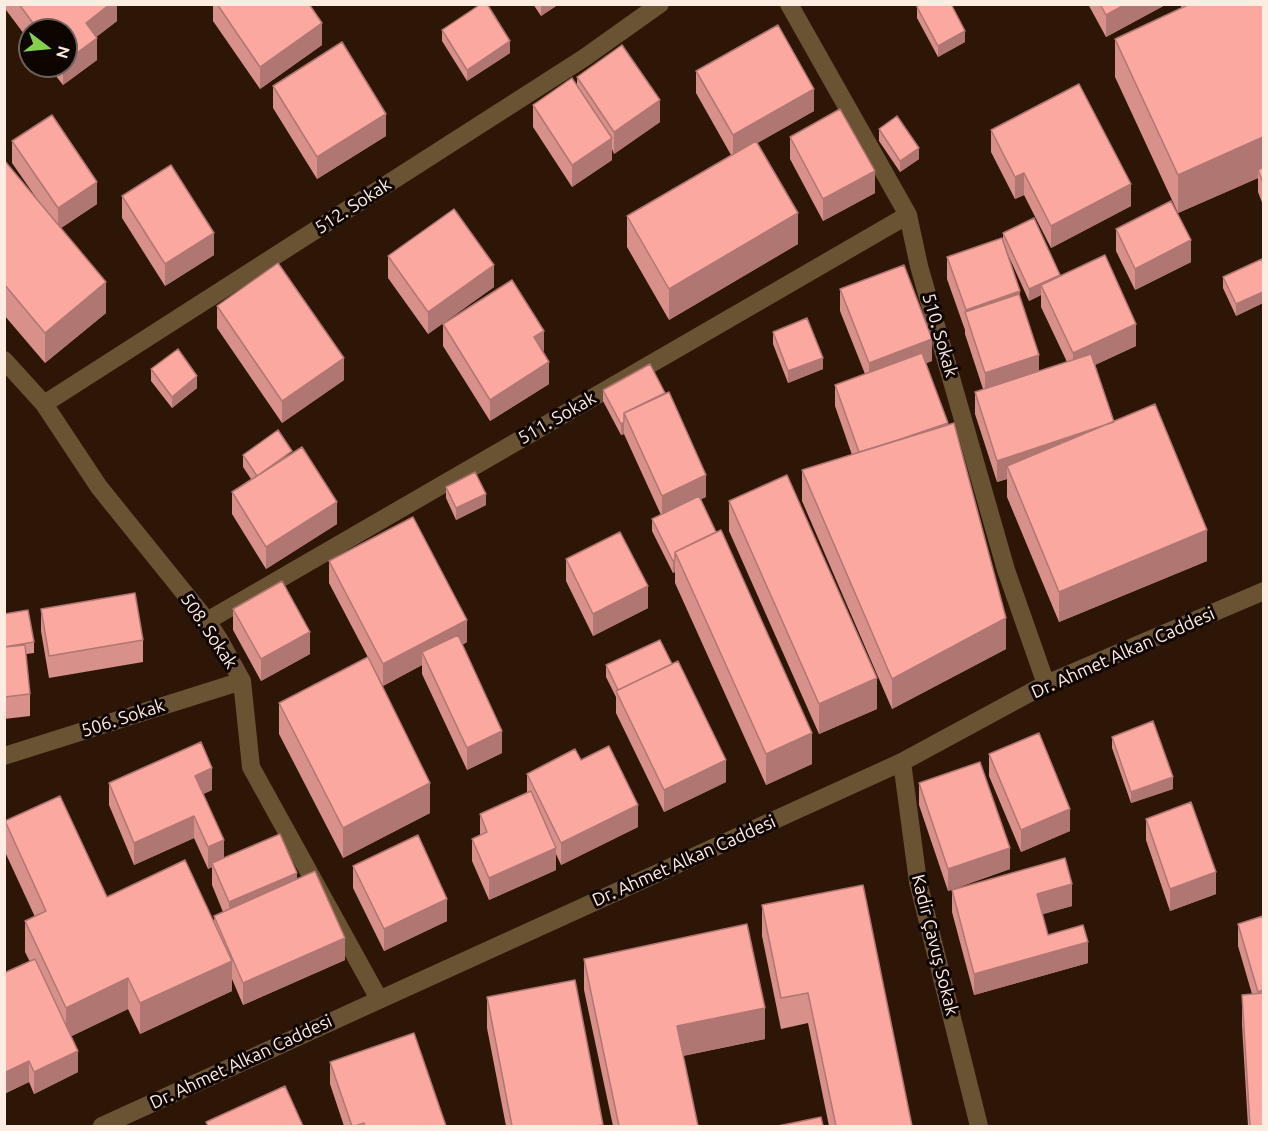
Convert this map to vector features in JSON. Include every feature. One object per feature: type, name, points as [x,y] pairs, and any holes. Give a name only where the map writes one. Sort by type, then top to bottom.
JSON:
[{"type":"street","name":"512. Sokak","points":[[44,404],[584,58],[660,4]]},
{"type":"street","name":"510. Sokak","points":[[789,4],[908,215],[919,266],[1006,570],[1046,684]]},
{"type":"street","name":"511. Sokak","points":[[207,621],[908,215]]},
{"type":"street","name":"508. Sokak","points":[[4,360],[44,404],[99,487],[207,621],[242,681],[251,767],[379,999]]},
{"type":"street","name":"Dr. Ahmet Alkan Caddesi","points":[[102,1126],[902,762],[1046,684],[1263,591]]},
{"type":"street","name":"506. Sokak","points":[[4,756],[242,681]]},
{"type":"street","name":"Kadir Çavuş Sokak","points":[[902,762],[918,882],[979,1126]]},
{"type":"building","points":[[19,4],[110,4],[86,23],[97,38],[78,52],[78,18],[29,18]]},
{"type":"building","points":[[217,4],[309,4],[322,23],[260,67]]},
{"type":"building","points":[[481,4],[487,4],[510,41],[467,70],[442,30]]},
{"type":"building","points":[[920,4],[951,4],[965,31],[938,46],[917,7]]},
{"type":"building","points":[[1100,4],[1126,4],[1106,15]]},
{"type":"building","points":[[1190,4],[1263,4],[1263,137],[1178,175],[1115,39]]},
{"type":"building","points":[[778,25],[814,89],[733,135],[696,71]]},
{"type":"building","points":[[342,42],[386,114],[317,157],[273,86]]},
{"type":"building","points":[[622,45],[660,100],[614,132],[577,77]]},
{"type":"building","points":[[572,78],[612,138],[572,165],[533,105]]},
{"type":"building","points":[[1079,84],[1131,184],[1051,226],[1024,173],[1015,177],[991,130]]},
{"type":"building","points":[[840,109],[875,171],[823,199],[790,137]]},
{"type":"building","points":[[52,115],[97,182],[58,208],[12,141]]},
{"type":"building","points":[[897,116],[919,148],[900,161],[879,129]]},
{"type":"building","points":[[756,141],[798,213],[669,289],[627,216]]},
{"type":"building","points":[[4,160],[106,282],[45,333],[4,284]]},
{"type":"building","points":[[171,165],[214,233],[165,264],[122,196]]},
{"type":"building","points":[[1263,167],[1263,183],[1258,170]]},
{"type":"building","points":[[1171,201],[1191,240],[1135,269],[1116,229]]},
{"type":"building","points":[[454,209],[494,265],[428,312],[388,256]]},
{"type":"building","points":[[1034,218],[1060,275],[1029,289],[1003,233]]},
{"type":"building","points":[[1002,238],[1020,291],[966,310],[947,257]]},
{"type":"building","points":[[1105,255],[1136,324],[1073,353],[1041,285]]},
{"type":"building","points":[[1262,259],[1263,292],[1236,304],[1223,277]]},
{"type":"building","points":[[278,263],[344,358],[282,401],[217,306]]},
{"type":"building","points":[[904,265],[932,339],[869,363],[840,289]]},
{"type":"building","points":[[512,280],[544,331],[534,337],[549,362],[490,400],[443,324]]},
{"type":"building","points":[[1019,294],[1039,355],[985,373],[965,312]]},
{"type":"building","points":[[807,318],[823,358],[788,371],[773,332]]},
{"type":"building","points":[[178,349],[197,376],[172,397],[151,369]]},
{"type":"building","points":[[922,353],[948,423],[859,452],[835,385]]},
{"type":"building","points":[[1091,354],[1114,422],[997,461],[975,392]]},
{"type":"building","points":[[650,364],[665,393],[624,413],[624,422],[621,424],[603,390]]},
{"type":"building","points":[[669,392],[706,475],[662,496],[624,413]]},
{"type":"building","points":[[1155,404],[1207,530],[1059,592],[1007,466]]},
{"type":"building","points":[[954,423],[1006,618],[892,679],[802,470]]},
{"type":"building","points":[[278,430],[292,451],[257,476],[243,455]]},
{"type":"building","points":[[302,447],[337,502],[266,547],[232,492]]},
{"type":"building","points":[[475,472],[486,494],[456,508],[446,487]]},
{"type":"building","points":[[787,475],[877,678],[819,704],[729,501]]},
{"type":"building","points":[[699,496],[716,532],[675,552],[673,561],[652,519]]},
{"type":"building","points":[[413,517],[467,620],[383,664],[329,561]]},
{"type":"building","points":[[721,530],[812,733],[766,754],[675,552]]},
{"type":"building","points":[[620,532],[648,586],[593,614],[566,559]]},
{"type":"building","points":[[282,581],[310,632],[261,659],[233,609]]},
{"type":"building","points":[[135,593],[143,640],[49,656],[41,609]]},
{"type":"building","points":[[28,610],[34,642],[4,647],[4,614]]},
{"type":"building","points":[[458,635],[502,731],[467,748],[422,652]]},
{"type":"building","points":[[660,640],[672,664],[618,690],[606,665]]},
{"type":"building","points":[[25,645],[30,694],[4,697],[4,647]]},
{"type":"building","points":[[368,657],[430,783],[343,828],[279,703]]},
{"type":"building","points":[[678,661],[726,760],[664,790],[616,691]]},
{"type":"building","points":[[1153,721],[1173,777],[1131,792],[1112,737]]},
{"type":"building","points":[[1039,733],[1070,809],[1021,830],[989,754]]},
{"type":"building","points":[[201,742],[212,768],[195,776],[224,840],[208,847],[194,816],[134,843],[109,783]]},
{"type":"building","points":[[609,746],[638,805],[561,843],[527,774],[575,749],[581,760]]},
{"type":"building","points":[[980,762],[1010,848],[948,869],[919,783]]},
{"type":"building","points":[[531,791],[556,848],[489,878],[472,839],[487,832],[480,814]]},
{"type":"building","points":[[60,796],[107,897],[185,860],[232,961],[140,1003],[128,978],[66,1008],[25,921],[46,911],[5,821]]},
{"type":"building","points":[[1191,802],[1216,872],[1170,889],[1146,819]]},
{"type":"building","points":[[280,834],[297,873],[229,902],[212,863]]},
{"type":"building","points":[[418,835],[447,899],[384,929],[353,866]]},
{"type":"building","points":[[1065,858],[1072,884],[1037,894],[1048,935],[1083,925],[1088,942],[974,974],[952,890]]},
{"type":"building","points":[[315,871],[345,938],[243,983],[214,916]]},
{"type":"building","points":[[863,885],[912,1126],[836,1126],[808,993],[781,998],[762,905]]},
{"type":"building","points":[[1263,916],[1263,990],[1258,992],[1238,924]]},
{"type":"building","points":[[747,924],[765,1008],[677,1026],[698,1126],[619,1126],[584,959]]},
{"type":"building","points":[[35,959],[78,1051],[34,1072],[29,1061],[4,1073],[4,973]]},
{"type":"building","points":[[575,980],[603,1125],[512,1126],[487,997]]},
{"type":"building","points":[[1263,993],[1263,1126],[1250,1126],[1242,995]]},
{"type":"building","points":[[414,1033],[446,1126],[365,1126],[364,1123],[352,1126],[330,1062]]},
{"type":"building","points":[[285,1086],[303,1126],[208,1126],[206,1122]]},
{"type":"building","points":[[821,1117],[823,1126],[778,1126]]}]
